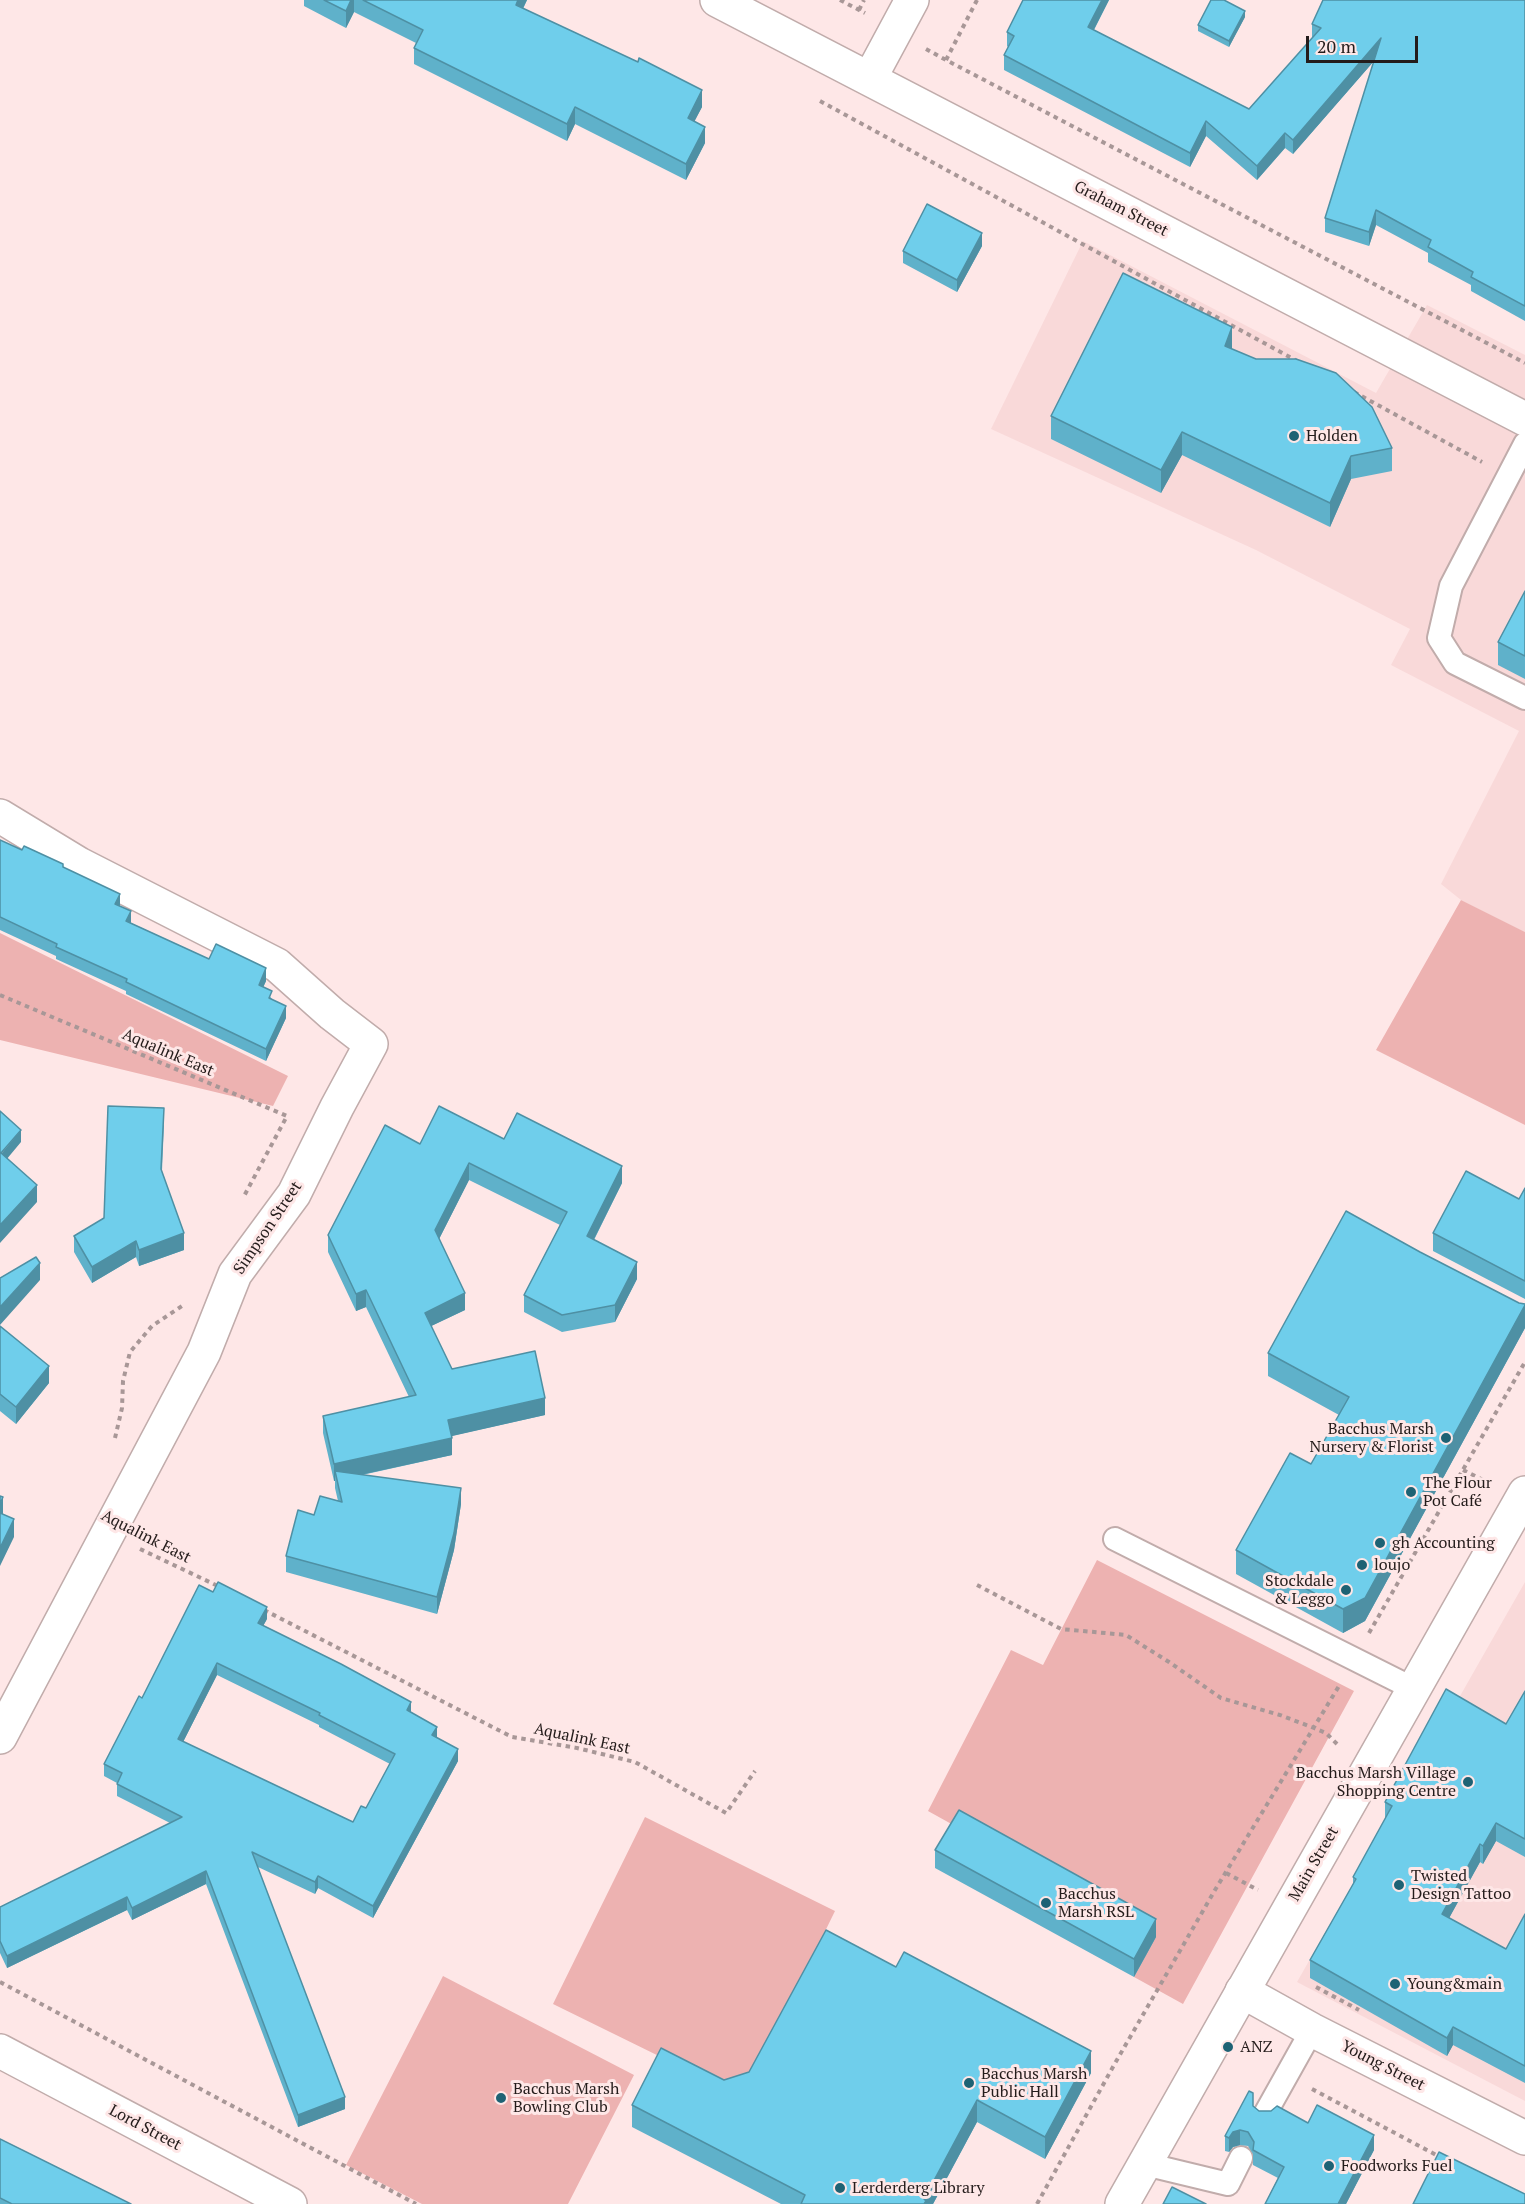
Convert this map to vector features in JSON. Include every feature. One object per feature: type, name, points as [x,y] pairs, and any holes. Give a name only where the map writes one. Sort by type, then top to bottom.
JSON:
[{"type":"street","name":"Graham Street","points":[[717,0],[1525,419]]},
{"type":"street","points":[[870,78],[912,0]]},
{"type":"street","name":"Simpson Street","points":[[0,816],[79,864],[278,965],[332,1014],[371,1044],[294,1194],[235,1274],[204,1352],[0,1737]]},
{"type":"street","name":"Main Street","points":[[1122,2204],[1525,1493]]},
{"type":"street","name":"Young Street","points":[[1242,1991],[1312,2030],[1525,2138]]},
{"type":"street","name":"Lord Street","points":[[0,2051],[290,2204]]},
{"type":"lane","points":[[1525,444],[1451,586],[1439,638],[1455,663],[1525,698]]},
{"type":"lane","points":[[1115,1539],[1414,1689]]},
{"type":"lane","points":[[1265,2114],[1312,2030]]},
{"type":"lane","points":[[1144,2164],[1228,2184],[1241,2158]]},
{"type":"path","points":[[859,10],[864,0]]},
{"type":"path","points":[[977,0],[946,60],[1525,363]]},
{"type":"path","points":[[820,101],[1305,365]]},
{"type":"path","points":[[1347,388],[1509,476]]},
{"type":"path","name":"Aqualink East","points":[[0,995],[287,1116],[240,1204]]},
{"type":"path","points":[[110,1448],[115,1438],[122,1408],[123,1381],[130,1352],[152,1326],[181,1308],[186,1302]]},
{"type":"path","points":[[1037,2204],[1209,1900],[1314,1728],[1525,1362]]},
{"type":"path","name":"Aqualink East","points":[[107,1533],[229,1592]]},
{"type":"path","points":[[977,1585],[1061,1629],[1126,1635],[1221,1698],[1280,1715],[1326,1733],[1367,1772]]},
{"type":"path","name":"Aqualink East","points":[[260,1608],[512,1737],[577,1748],[635,1762],[726,1813],[755,1771]]},
{"type":"path","points":[[0,1982],[416,2204]]},
{"type":"path","points":[[1286,2076],[1442,2158]]},
{"type":"shaded area","points":[[1083,241],[1376,393],[1427,305],[1525,355],[1525,932],[1461,900],[1441,884],[1519,731],[1391,665],[1410,629],[1256,550],[991,429]]},
{"type":"shaded area","points":[[1461,900],[1525,932],[1525,1125],[1376,1050]]},
{"type":"shaded area","points":[[0,933],[288,1076],[273,1106],[0,1040]]},
{"type":"shaded area","points":[[1097,1560],[1354,1691],[1183,2004],[1134,1977],[1155,1937],[928,1811],[1011,1650],[1043,1665]]},
{"type":"shaded area","name":"Bacchus Marsh Village Shopping Centre","points":[[1525,1582],[1525,2101],[1297,1982]]},
{"type":"shaded area","points":[[645,1817],[835,1911],[751,2082],[726,2089],[553,2004]]},
{"type":"shaded area","name":"Bacchus Marsh Bowling Club","points":[[443,1976],[634,2075],[568,2204],[422,2204],[346,2165]]},
{"type":"building","points":[[324,0],[351,0],[346,11]]},
{"type":"building","points":[[363,0],[518,0],[516,5],[638,62],[639,58],[702,90],[688,118],[705,127],[686,164],[575,107],[567,124],[414,48],[423,30]]},
{"type":"building","points":[[1023,0],[1102,0],[1088,27],[1249,109],[1321,28],[1312,24],[1323,0],[1525,0],[1525,306],[1471,277],[1473,272],[1428,247],[1431,240],[1376,210],[1369,232],[1325,218],[1381,38],[1293,140],[1285,133],[1257,166],[1206,121],[1190,153],[1004,55],[1014,36],[1007,32]]},
{"type":"building","points":[[1211,0],[1224,0],[1245,11],[1229,41],[1198,25]]},
{"type":"building","points":[[927,204],[982,233],[957,280],[903,251]]},
{"type":"building","points":[[1123,273],[1232,327],[1225,346],[1256,359],[1296,359],[1336,373],[1372,407],[1392,448],[1351,456],[1330,503],[1182,432],[1161,470],[1051,416]]},
{"type":"building","points":[[1525,591],[1525,656],[1498,642]]},
{"type":"building","points":[[0,840],[22,850],[24,846],[120,894],[115,904],[131,911],[126,921],[209,959],[216,944],[266,968],[259,985],[272,991],[269,998],[286,1006],[266,1049],[126,982],[127,979],[56,947],[57,944],[0,917]]},
{"type":"building","points":[[108,1106],[164,1108],[161,1169],[184,1233],[139,1250],[136,1241],[92,1267],[74,1236],[104,1218]]},
{"type":"building","points":[[439,1106],[504,1139],[517,1113],[622,1166],[587,1236],[637,1262],[615,1305],[562,1315],[524,1295],[567,1212],[469,1163],[435,1230],[465,1293],[425,1313],[452,1369],[535,1351],[545,1398],[448,1420],[452,1438],[334,1464],[323,1416],[416,1395],[366,1290],[356,1294],[328,1235],[385,1125],[420,1144]]},
{"type":"building","points":[[0,1111],[21,1130],[1,1153],[0,1152]]},
{"type":"building","points":[[0,1152],[37,1185],[0,1225]]},
{"type":"building","points":[[1466,1171],[1519,1199],[1525,1188],[1525,1281],[1433,1233]]},
{"type":"building","points":[[1346,1211],[1420,1252],[1525,1305],[1365,1598],[1343,1609],[1236,1550],[1290,1453],[1311,1464],[1349,1397],[1268,1353]]},
{"type":"building","points":[[36,1257],[40,1263],[0,1307],[0,1278]]},
{"type":"building","points":[[0,1326],[49,1366],[16,1407],[0,1394]]},
{"type":"building","points":[[335,1471],[461,1488],[454,1533],[437,1597],[286,1556],[298,1510],[314,1515],[320,1496],[342,1502]]},
{"type":"building","points":[[0,1513],[14,1519],[0,1548]]},
{"type":"building","points":[[218,1582],[267,1607],[258,1623],[411,1702],[407,1710],[437,1727],[432,1735],[458,1749],[373,1906],[318,1876],[315,1882],[252,1852],[345,2097],[298,2115],[206,1871],[132,1908],[127,1897],[7,1956],[0,1941],[0,1907],[182,1817],[117,1784],[122,1773],[104,1764],[139,1696],[142,1698],[199,1585],[213,1592]],"holes":[[[217,1663],[320,1713],[319,1715],[395,1754],[366,1808],[361,1806],[353,1822],[178,1739]]]},
{"type":"building","name":"Bacchus Marsh Village Shopping Centre","points":[[1446,1689],[1506,1724],[1525,1691],[1525,1839],[1496,1823],[1483,1846],[1480,1844],[1442,1914],[1506,1949],[1525,1914],[1525,2066],[1453,2027],[1447,2038],[1310,1960],[1356,1879],[1353,1877],[1392,1806],[1385,1802]]},
{"type":"building","name":"Bacchus Marsh RSL","points":[[959,1810],[1156,1919],[1134,1959],[935,1850]]},
{"type":"building","points":[[826,1930],[896,1967],[904,1952],[1091,2051],[1045,2137],[977,2100],[924,2199],[926,2201],[924,2204],[801,2204],[805,2195],[632,2105],[661,2048],[724,2080],[749,2072]]},
{"type":"building","points":[[1249,2091],[1253,2093],[1253,2106],[1259,2111],[1271,2111],[1277,2106],[1308,2123],[1317,2105],[1374,2135],[1338,2204],[1265,2204],[1284,2167],[1253,2150],[1254,2142],[1248,2132],[1240,2130],[1233,2132],[1229,2138],[1225,2136]]},
{"type":"building","points":[[0,2139],[131,2204],[12,2204],[0,2198]]},
{"type":"building","points":[[1439,2152],[1525,2194],[1525,2204],[1413,2204]]},
{"type":"building","points":[[1172,2187],[1206,2204],[1163,2204]]},
{"type":"place","name":"Holden","points":[[1294,436]]},
{"type":"place","name":"Bacchus Marsh Nursery & Florist","points":[[1446,1438]]},
{"type":"place","name":"The Flour Pot Café","points":[[1411,1492]]},
{"type":"place","name":"gh Accounting","points":[[1380,1543]]},
{"type":"place","name":"loujo","points":[[1362,1565]]},
{"type":"place","name":"Stockdale & Leggo","points":[[1346,1590]]},
{"type":"place","name":"Bacchus Marsh Village Shopping Centre","points":[[1468,1782]]},
{"type":"place","name":"Twisted Design Tattoo","points":[[1399,1885]]},
{"type":"place","name":"Bacchus Marsh RSL","points":[[1046,1903]]},
{"type":"place","name":"Young&main","points":[[1395,1984]]},
{"type":"place","name":"ANZ","points":[[1228,2047]]},
{"type":"place","name":"Bacchus Marsh Public Hall","points":[[969,2083]]},
{"type":"place","name":"Bacchus Marsh Bowling Club","points":[[501,2098]]},
{"type":"place","name":"Foodworks Fuel","points":[[1329,2166]]},
{"type":"place","name":"Lerderderg Library","points":[[840,2188]]}]
